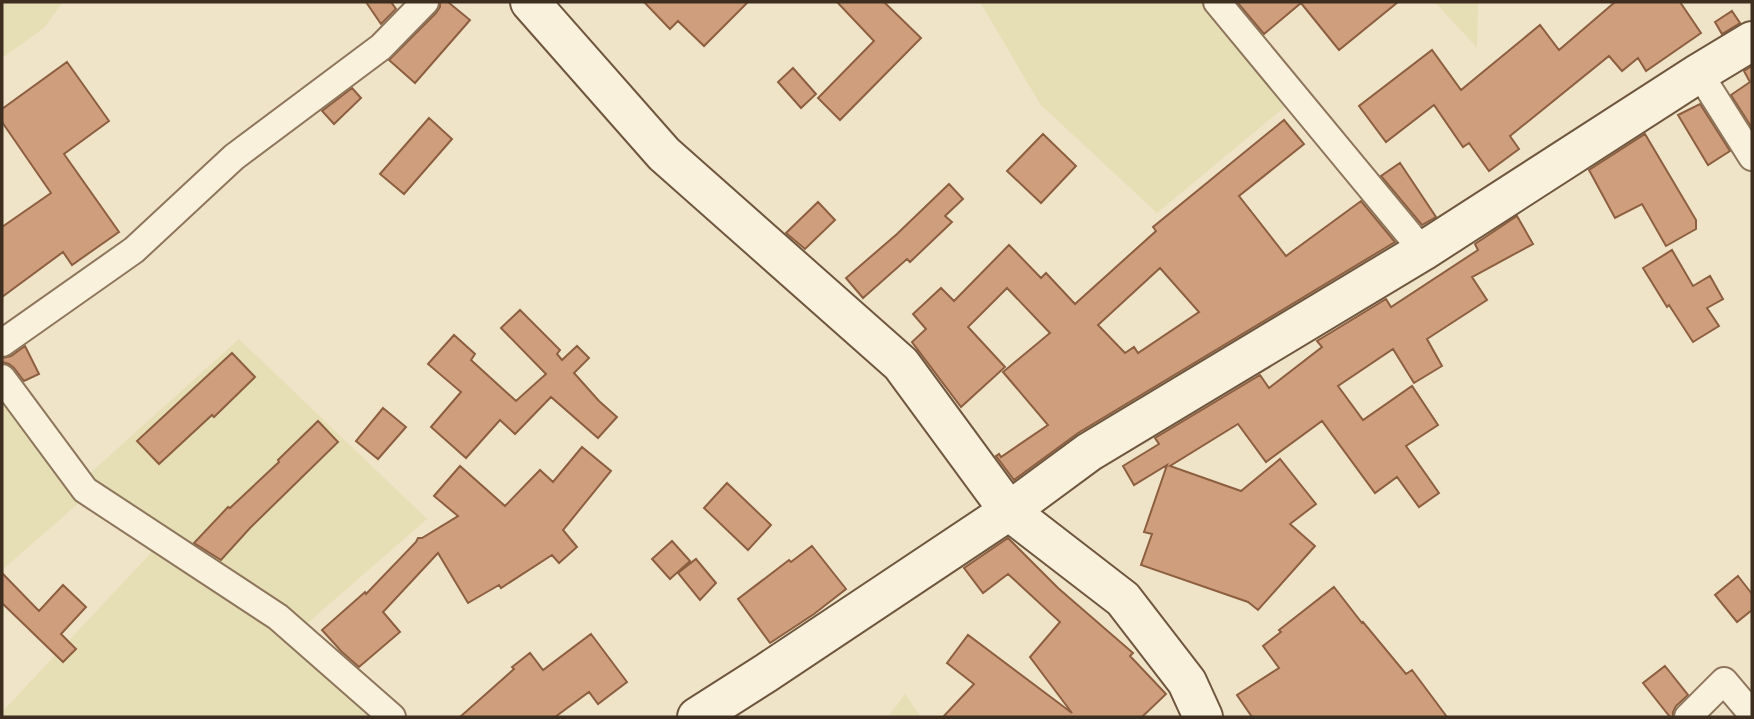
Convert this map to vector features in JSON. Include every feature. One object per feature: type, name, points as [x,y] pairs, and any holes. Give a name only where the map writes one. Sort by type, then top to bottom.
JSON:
[{"type":"street","points":[[2,343],[134,250],[234,157],[381,47],[425,2]]},
{"type":"street","points":[[530,2],[664,154],[901,363],[1009,510],[1123,599],[1186,682],[1203,717]]},
{"type":"street","points":[[1217,2],[1423,251]]},
{"type":"street","points":[[697,717],[1009,510],[1089,452],[1423,251],[1752,41]]},
{"type":"street","points":[[1699,73],[1752,157]]},
{"type":"street","points":[[2,378],[85,490],[278,617],[392,717]]},
{"type":"street","points":[[1688,717],[1724,681],[1752,714]]},
{"type":"shaded area","points":[[2,2],[63,2],[44,28],[2,58]]},
{"type":"shaded area","points":[[980,2],[1217,2],[1286,106],[1157,213],[1040,104]]},
{"type":"shaded area","points":[[1435,2],[1478,2],[1477,48]]},
{"type":"shaded area","points":[[239,339],[427,519],[302,628],[401,717],[2,717],[2,712],[162,541],[95,489],[2,570],[2,396],[87,476]]},
{"type":"shaded area","points":[[905,694],[921,717],[888,717]]},
{"type":"building","points":[[366,2],[391,2],[396,9],[381,24]]},
{"type":"building","points":[[440,2],[448,2],[470,20],[415,83],[389,60],[436,13]]},
{"type":"building","points":[[644,2],[748,2],[704,46],[678,21],[670,29]]},
{"type":"building","points":[[837,2],[884,2],[921,38],[840,120],[818,98],[874,41]]},
{"type":"building","points":[[1237,2],[1398,2],[1339,50],[1301,3],[1264,34]]},
{"type":"building","points":[[1615,2],[1680,2],[1701,33],[1646,71],[1638,58],[1622,71],[1609,56],[1510,136],[1519,149],[1489,171],[1469,143],[1463,147],[1434,105],[1386,142],[1359,106],[1432,50],[1461,90],[1540,25],[1559,50]]},
{"type":"building","points":[[1732,11],[1740,23],[1722,34],[1715,22]]},
{"type":"building","points":[[67,62],[109,121],[64,154],[119,232],[72,265],[63,252],[2,297],[2,227],[51,193],[2,122],[2,109]]},
{"type":"building","points":[[1752,66],[1752,128],[1731,95],[1750,82],[1744,71]]},
{"type":"building","points":[[793,68],[816,94],[801,108],[778,82]]},
{"type":"building","points":[[352,88],[361,98],[334,124],[322,111]]},
{"type":"building","points":[[1700,104],[1730,151],[1708,165],[1678,115]]},
{"type":"building","points":[[429,118],[452,139],[404,194],[380,174]]},
{"type":"building","points":[[1284,120],[1304,144],[1239,196],[1286,256],[1361,201],[1395,242],[1078,433],[1014,480],[996,456],[999,454],[1001,457],[1048,425],[1003,372],[1050,333],[1007,288],[968,327],[1005,367],[961,407],[912,342],[926,329],[913,314],[941,288],[954,301],[1009,245],[1041,278],[1046,273],[1075,304],[1156,231],[1153,227]],"holes":[[[1160,268],[1199,312],[1138,353],[1134,347],[1125,353],[1098,325]]]},
{"type":"building","points":[[1043,134],[1076,166],[1041,203],[1007,171]]},
{"type":"building","points":[[1645,134],[1696,220],[1696,229],[1666,246],[1642,204],[1615,218],[1589,170]]},
{"type":"building","points":[[1400,163],[1436,217],[1422,225],[1381,176]]},
{"type":"building","points":[[949,184],[963,199],[945,216],[952,222],[910,262],[907,259],[863,298],[846,278]]},
{"type":"building","points":[[818,202],[835,220],[805,249],[786,233]]},
{"type":"building","points":[[1517,216],[1533,244],[1472,277],[1487,300],[1427,339],[1442,366],[1414,383],[1393,349],[1338,386],[1363,420],[1412,386],[1438,425],[1406,446],[1439,493],[1419,507],[1397,477],[1375,493],[1322,421],[1266,462],[1238,424],[1170,466],[1241,491],[1280,459],[1316,504],[1290,524],[1315,546],[1258,610],[1248,602],[1141,565],[1152,534],[1144,532],[1167,465],[1134,485],[1123,466],[1159,444],[1155,438],[1260,375],[1269,388],[1322,347],[1317,341],[1386,299],[1391,307],[1478,250],[1475,244]]},
{"type":"building","points":[[1672,250],[1693,286],[1710,276],[1723,299],[1707,308],[1719,326],[1693,342],[1643,268]]},
{"type":"building","points":[[520,310],[560,350],[557,354],[562,360],[577,346],[589,358],[574,373],[617,417],[598,438],[551,397],[515,434],[500,420],[466,458],[431,427],[461,392],[428,364],[454,335],[475,354],[471,360],[516,401],[546,374],[501,328]]},
{"type":"building","points":[[25,346],[39,374],[24,381],[14,368],[2,362],[2,358],[11,356]]},
{"type":"building","points":[[232,353],[255,377],[214,417],[212,415],[159,464],[137,441]]},
{"type":"building","points":[[383,408],[406,427],[378,459],[356,441]]},
{"type":"building","points":[[318,421],[338,442],[221,560],[194,543],[228,507],[279,462],[278,460]]},
{"type":"building","points":[[582,447],[611,471],[563,530],[577,547],[559,563],[552,555],[501,588],[499,585],[468,603],[438,553],[383,612],[400,632],[359,667],[322,630],[365,592],[366,594],[418,538],[458,516],[434,496],[460,466],[505,506],[540,470],[553,482]]},
{"type":"building","points":[[727,483],[771,525],[748,550],[704,508]]},
{"type":"building","points":[[1008,538],[1058,588],[1133,653],[1130,656],[1166,694],[1142,717],[943,717],[974,684],[947,663],[968,635],[1072,713],[1030,657],[1060,622],[1008,574],[983,593],[964,568]]},
{"type":"building","points":[[672,541],[690,561],[670,579],[652,559]]},
{"type":"building","points":[[812,546],[846,589],[770,643],[738,599]]},
{"type":"building","points":[[696,559],[716,583],[700,600],[678,573]]},
{"type":"building","points":[[2,573],[39,611],[63,585],[86,607],[61,634],[76,649],[63,662],[2,603]]},
{"type":"building","points":[[1738,576],[1752,594],[1752,610],[1737,622],[1715,595]]},
{"type":"building","points":[[1334,587],[1406,674],[1412,670],[1447,717],[1252,717],[1237,695],[1279,668],[1263,646]]},
{"type":"building","points":[[591,634],[627,682],[598,704],[589,692],[555,717],[460,717],[530,653],[543,670]]},
{"type":"building","points":[[1665,666],[1688,695],[1676,706],[1673,717],[1670,717],[1643,683]]}]
